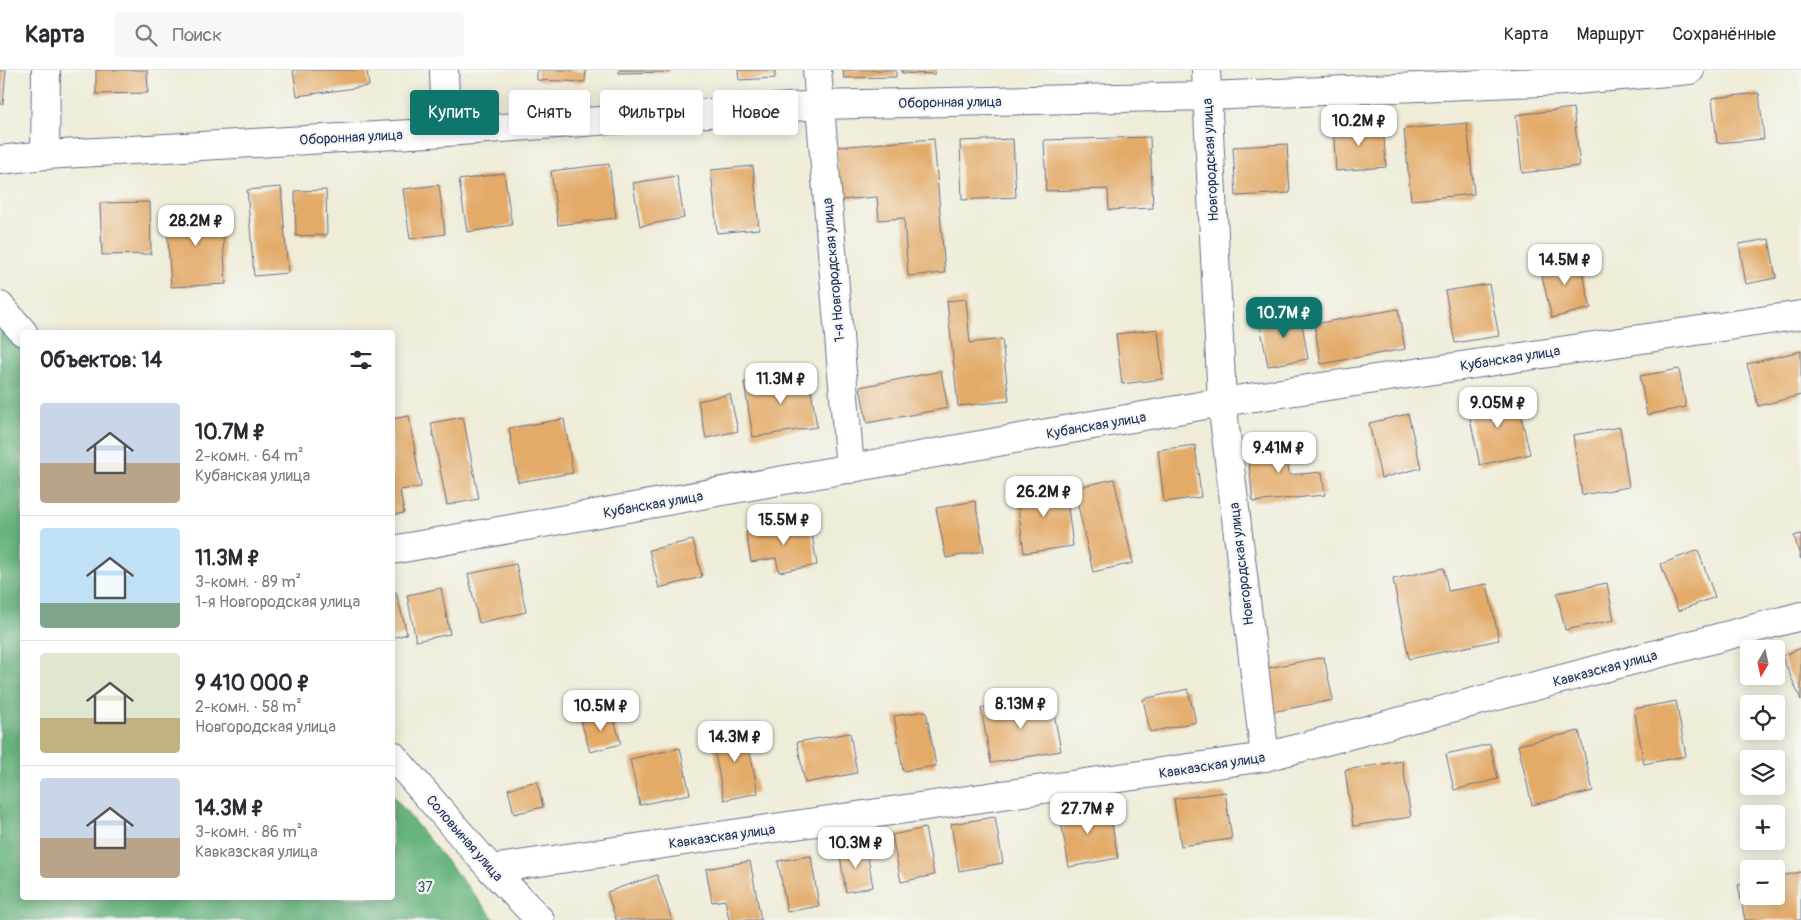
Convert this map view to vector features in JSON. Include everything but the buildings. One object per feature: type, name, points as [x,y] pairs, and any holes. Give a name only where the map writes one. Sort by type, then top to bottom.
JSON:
[{"type":"street","points":[[45,155],[46,70]]},
{"type":"street","points":[[444,70],[445,90]]},
{"type":"street","name":"1-я Новгородская улица","points":[[817,70],[818,105],[850,469]]},
{"type":"street","name":"Оборонная улица","points":[[499,128],[818,105],[1207,83],[1564,76],[1690,70]]},
{"type":"street","name":"Новгородская улица","points":[[1207,83],[1222,402],[1264,757]]},
{"type":"street","name":"Оборонная улица","points":[[0,160],[45,155],[410,134]]},
{"type":"street","points":[[0,306],[21,330]]},
{"type":"street","name":"Кубанская улица","points":[[395,549],[1222,402],[1801,315]]},
{"type":"street","name":"Кавказская улица","points":[[491,870],[1264,757],[1801,616]]},
{"type":"street","name":"Соловьиная улица","points":[[395,758],[491,870],[540,920]]},
{"type":"green space","name":"37","points":[[0,321],[20,346],[20,900],[395,900],[395,798],[495,920],[0,920]]}]
